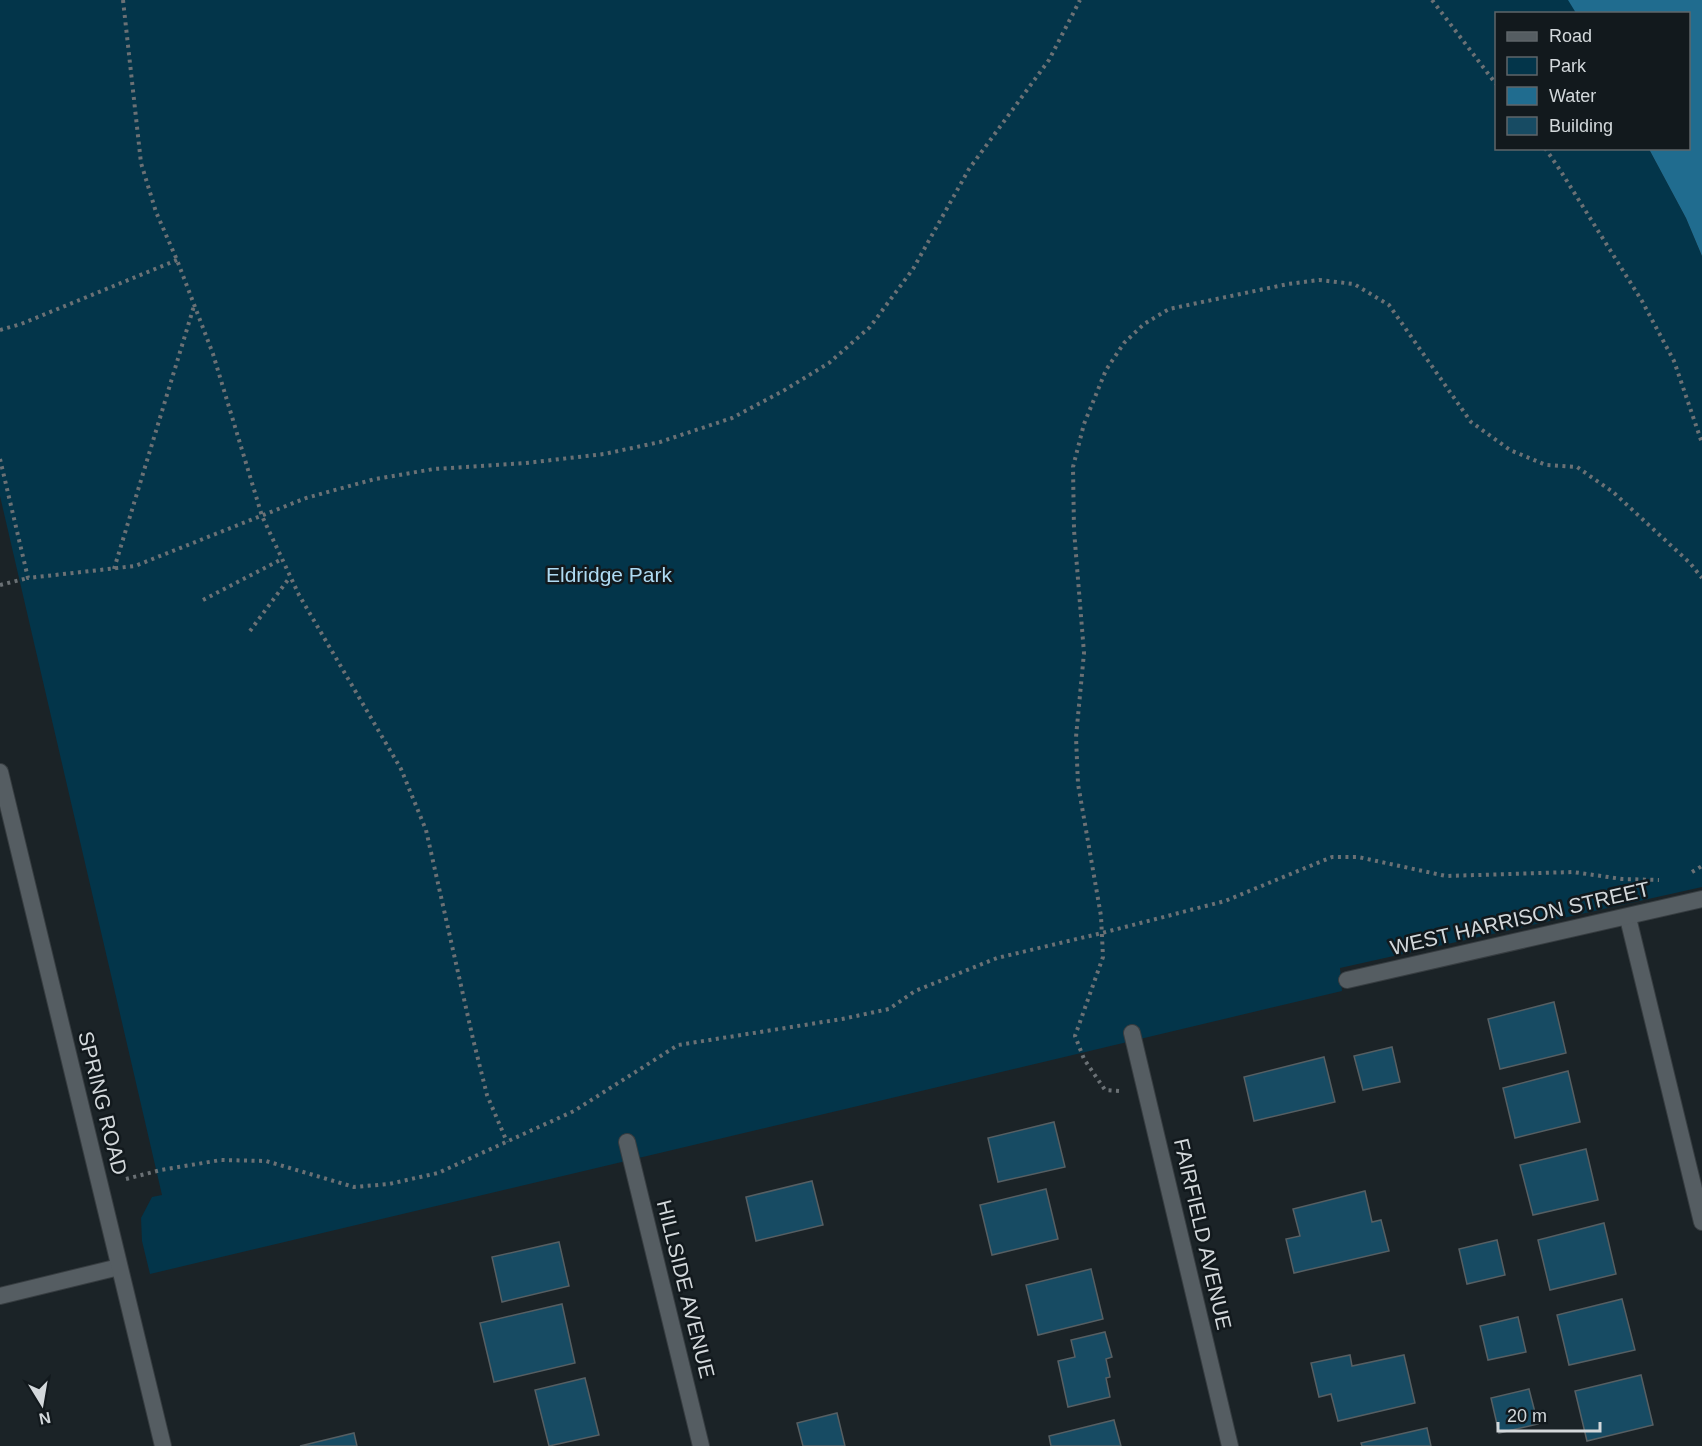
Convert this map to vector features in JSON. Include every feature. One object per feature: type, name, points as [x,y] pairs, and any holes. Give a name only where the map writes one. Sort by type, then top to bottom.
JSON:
[{"type":"street","name":"SPRING ROAD","points":[[0,772],[163,1446]]},
{"type":"street","name":"WEST HARRISON STREET","points":[[1347,980],[1628,918],[1702,899]]},
{"type":"street","points":[[1628,918],[1702,1222]]},
{"type":"street","name":"FAIRFIELD AVENUE","points":[[1132,1033],[1230,1446]]},
{"type":"street","name":"HILLSIDE AVENUE","points":[[627,1142],[701,1446]]},
{"type":"street","points":[[0,1296],[119,1267]]},
{"type":"path","points":[[123,0],[141,163],[156,212],[213,354],[262,516],[299,595],[401,769],[426,830],[487,1095],[507,1142]]},
{"type":"path","points":[[0,585],[27,578],[135,566],[306,498],[375,478],[434,469],[526,463],[604,454],[660,442],[732,418],[783,391],[829,363],[870,327],[913,269],[969,169],[1049,60],[1080,0]]},
{"type":"path","points":[[1432,0],[1495,81]]},
{"type":"path","points":[[1546,150],[1642,301],[1674,361],[1702,443]]},
{"type":"path","points":[[0,330],[21,324],[177,260]]},
{"type":"path","points":[[1147,1094],[1105,1090],[1084,1059],[1075,1036],[1103,957],[1101,916],[1078,784],[1076,737],[1084,653],[1074,531],[1073,467],[1084,424],[1106,370],[1124,343],[1144,324],[1169,309],[1288,284],[1319,280],[1354,284],[1389,305],[1471,422],[1510,450],[1546,465],[1577,467],[1613,492],[1690,563],[1702,578]]},
{"type":"path","points":[[114,568],[194,306]]},
{"type":"path","points":[[0,459],[27,578]]},
{"type":"path","points":[[203,600],[282,559]]},
{"type":"path","points":[[250,631],[290,577]]},
{"type":"path","points":[[100,1186],[161,1170],[221,1160],[266,1161],[354,1187],[389,1184],[438,1173],[574,1111],[678,1045],[842,1019],[889,1009],[915,991],[997,957],[1102,933],[1225,900],[1332,856],[1358,857],[1446,876],[1573,872],[1622,879],[1665,878]]},
{"type":"path","points":[[1689,873],[1702,866]]},
{"type":"green space","name":"Eldridge Park","points":[[0,0],[1702,0],[1685,12],[1495,12],[1495,150],[1650,150],[1686,218],[1702,256],[1702,887],[1340,968],[1342,991],[150,1274],[142,1241],[141,1218],[152,1197],[162,1195],[0,496]]},
{"type":"water","points":[[1568,0],[1702,0],[1702,256],[1686,218],[1650,150],[1690,150],[1690,12],[1575,12]]},
{"type":"building","points":[[1554,1002],[1566,1053],[1500,1069],[1488,1019]]},
{"type":"building","points":[[1392,1047],[1400,1082],[1363,1090],[1354,1056]]},
{"type":"building","points":[[1324,1057],[1335,1102],[1254,1121],[1244,1077]]},
{"type":"building","points":[[1568,1071],[1580,1122],[1515,1138],[1503,1088]]},
{"type":"building","points":[[1054,1122],[1065,1167],[998,1182],[988,1138]]},
{"type":"building","points":[[1586,1149],[1598,1200],[1533,1215],[1520,1165]]},
{"type":"building","points":[[812,1181],[823,1225],[756,1241],[746,1197]]},
{"type":"building","points":[[1046,1189],[1058,1239],[992,1255],[980,1205]]},
{"type":"building","points":[[1365,1191],[1372,1222],[1381,1220],[1389,1251],[1294,1273],[1286,1239],[1300,1236],[1293,1209]]},
{"type":"building","points":[[1604,1223],[1616,1274],[1550,1290],[1538,1240]]},
{"type":"building","points":[[1497,1240],[1505,1275],[1467,1284],[1459,1249]]},
{"type":"building","points":[[559,1242],[569,1286],[502,1302],[492,1257]]},
{"type":"building","points":[[1091,1269],[1103,1319],[1038,1335],[1026,1285]]},
{"type":"building","points":[[1622,1299],[1635,1350],[1569,1365],[1557,1315]]},
{"type":"building","points":[[562,1304],[575,1363],[494,1382],[480,1323]]},
{"type":"building","points":[[1518,1317],[1526,1352],[1488,1360],[1480,1326]]},
{"type":"building","points":[[1105,1332],[1112,1357],[1106,1359],[1110,1377],[1106,1378],[1110,1397],[1068,1407],[1058,1361],[1075,1357],[1071,1340]]},
{"type":"building","points":[[1350,1355],[1352,1366],[1404,1355],[1415,1403],[1338,1421],[1331,1394],[1319,1397],[1311,1363]]},
{"type":"building","points":[[1641,1375],[1653,1425],[1587,1441],[1575,1391]]},
{"type":"building","points":[[585,1378],[599,1435],[549,1446],[535,1390]]},
{"type":"building","points":[[1529,1389],[1538,1424],[1499,1433],[1491,1398]]},
{"type":"building","points":[[837,1413],[845,1446],[803,1446],[797,1423]]},
{"type":"building","points":[[1114,1420],[1121,1446],[1051,1446],[1049,1436]]},
{"type":"building","points":[[1427,1428],[1431,1446],[1362,1446],[1361,1443]]},
{"type":"building","points":[[354,1433],[357,1446],[300,1446]]}]
